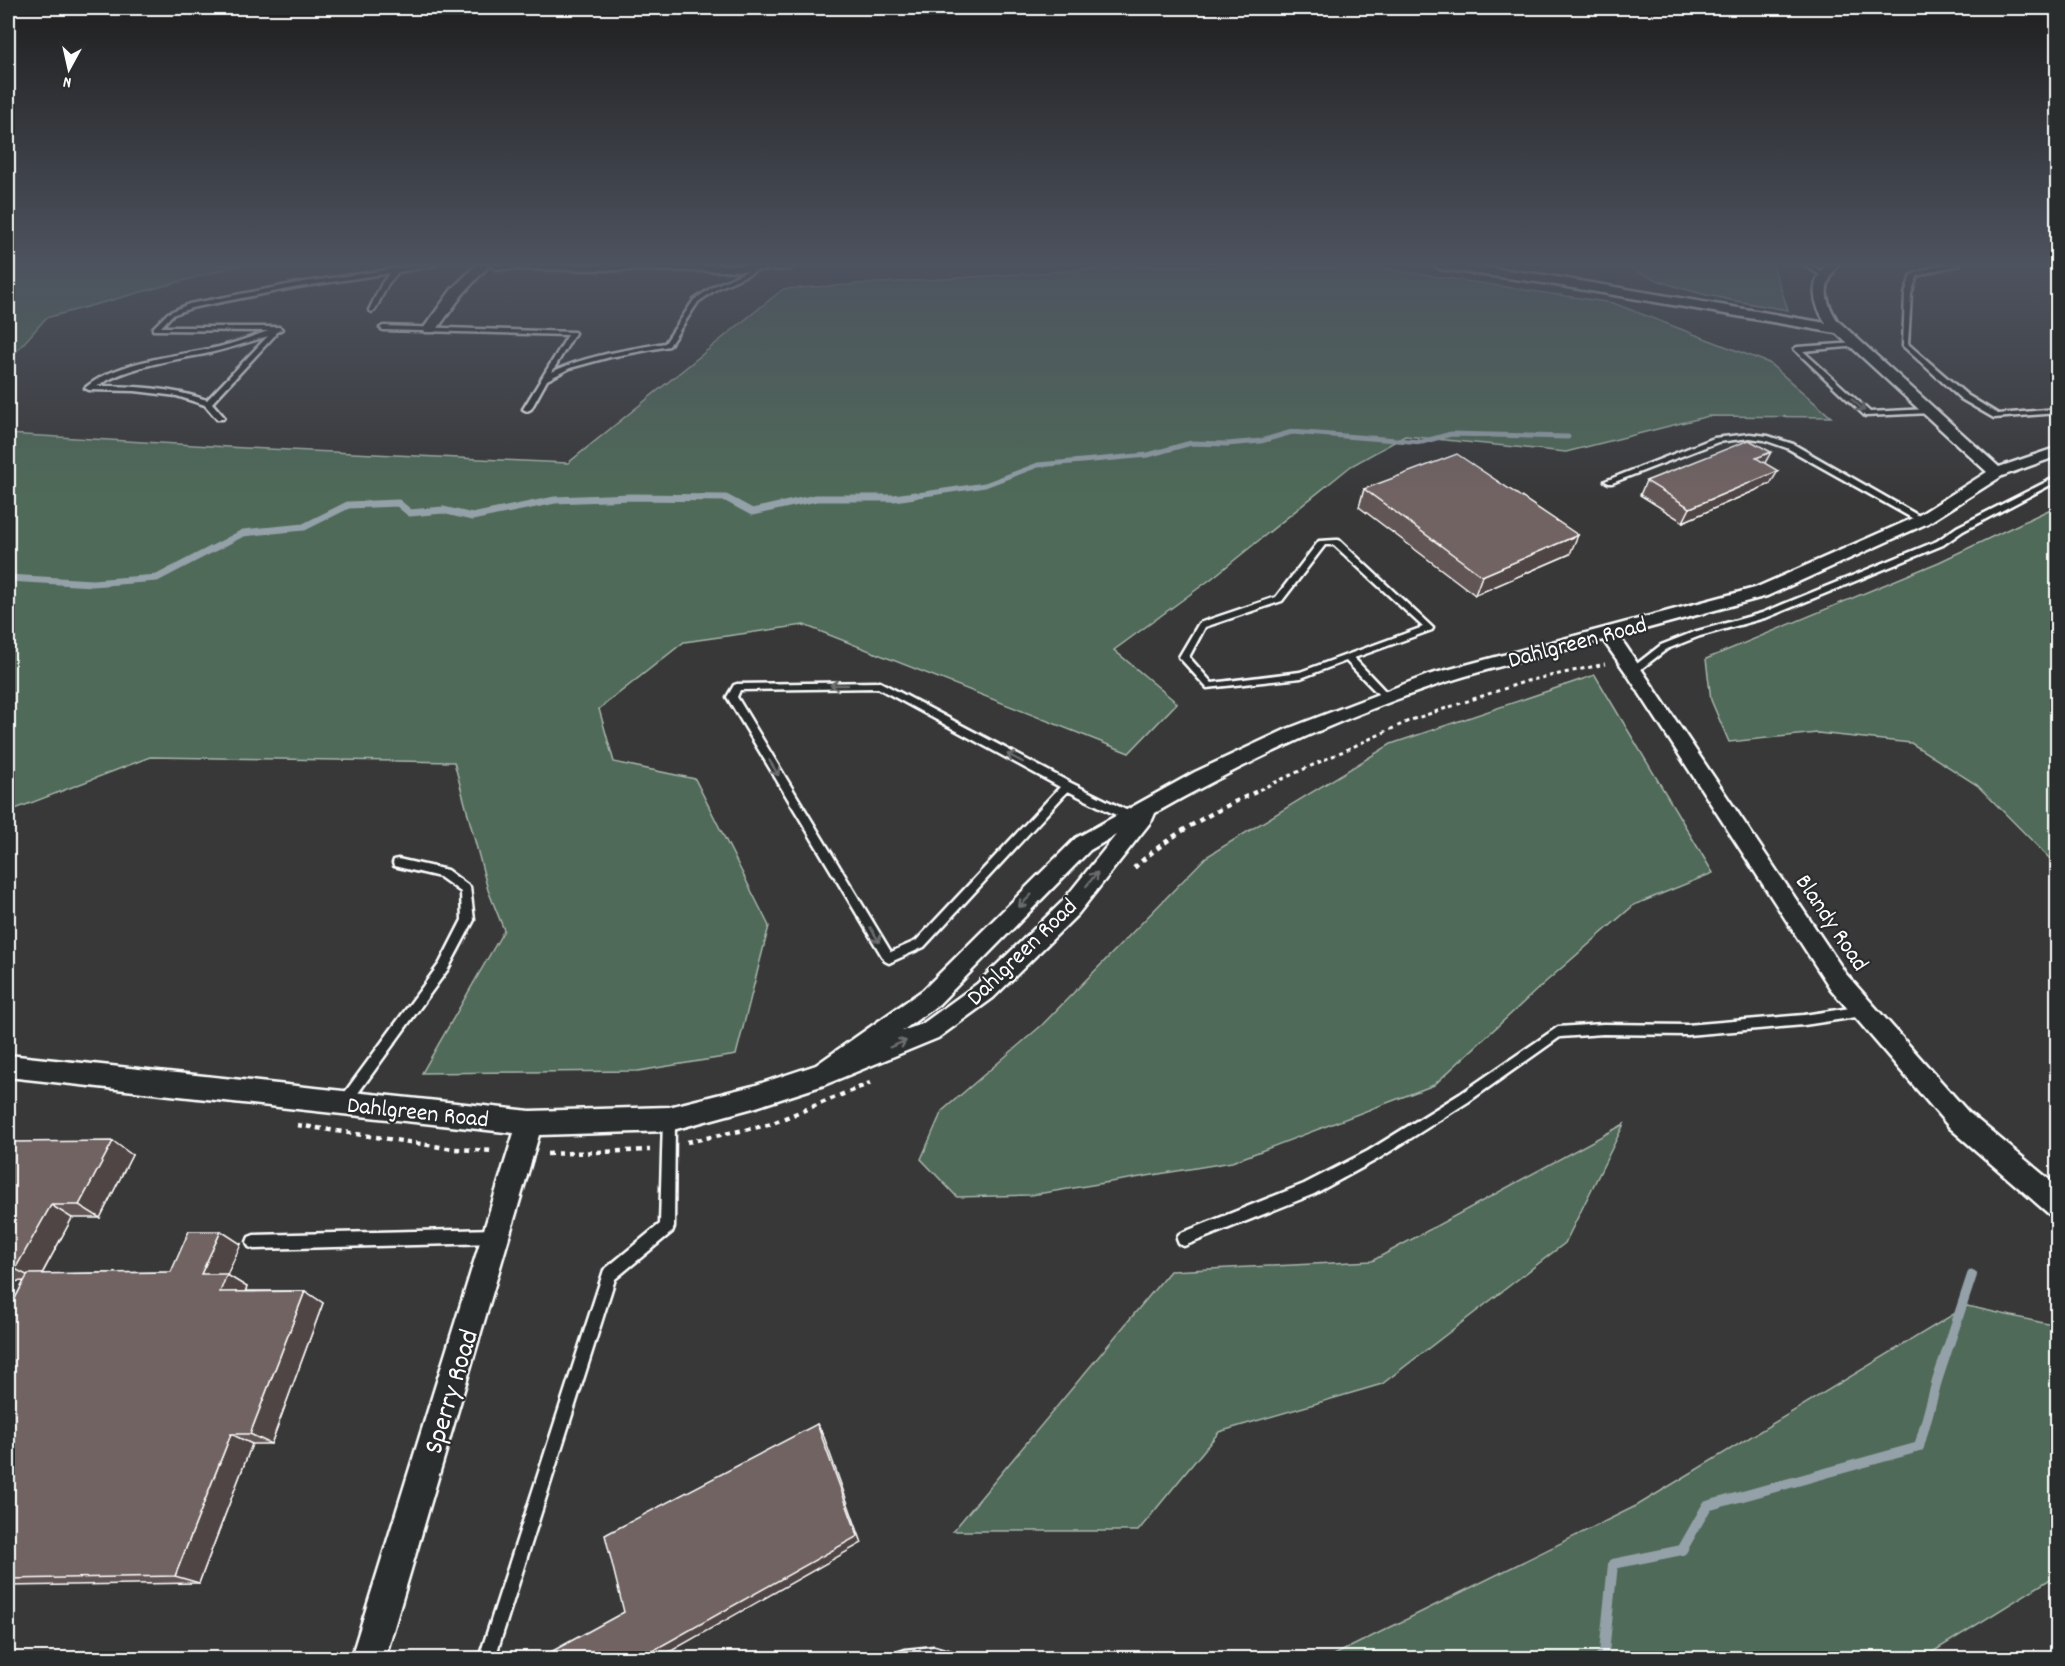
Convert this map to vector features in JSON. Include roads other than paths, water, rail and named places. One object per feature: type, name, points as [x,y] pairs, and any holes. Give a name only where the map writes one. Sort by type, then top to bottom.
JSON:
[{"type":"street","points":[[1853,343],[1997,473]]},
{"type":"street","name":"Dahlgreen Road","points":[[824,1074],[931,997],[1083,844],[1202,777],[1294,734],[1435,679],[1761,592],[1922,520],[1997,473],[2058,451]]},
{"type":"street","name":"Blandy Road","points":[[1607,633],[1838,981],[1959,1120],[2058,1205]]},
{"type":"street","name":"Dahlgreen Road","points":[[8,1066],[530,1123],[669,1119],[753,1097],[824,1074],[930,1031],[985,991],[1070,908],[1154,802]]},
{"type":"street","name":"Sperry Road","points":[[368,1659],[530,1123]]},
{"type":"lane","points":[[220,417],[208,403],[177,392],[140,388],[89,388],[97,382],[137,367],[243,343]]},
{"type":"lane","points":[[208,403],[263,343]]},
{"type":"lane","points":[[527,410],[566,343]]},
{"type":"lane","points":[[543,380],[568,368],[609,355],[667,345],[669,343]]},
{"type":"lane","points":[[1905,343],[1964,397],[1997,416],[2058,411]]},
{"type":"lane","points":[[1856,345],[1797,349],[1868,414],[1928,411]]},
{"type":"lane","points":[[1609,481],[1717,440],[1750,436],[1790,446],[1922,520]]},
{"type":"lane","points":[[1630,665],[1664,647],[1697,634],[1765,615],[1940,543],[1960,529],[2058,478]]},
{"type":"lane","points":[[1336,542],[1429,628],[1348,657],[1301,675],[1210,686],[1184,657],[1202,625],[1279,600],[1322,543],[1336,542]]},
{"type":"lane","points":[[1348,657],[1387,698]]},
{"type":"lane","points":[[1067,786],[920,944],[889,958],[732,697],[738,687],[880,685],[1067,786],[1130,817]]},
{"type":"lane","points":[[344,1103],[444,966],[468,920],[466,890],[443,873],[398,864]]},
{"type":"lane","points":[[1184,1239],[1309,1189],[1373,1155],[1464,1098],[1558,1032],[1603,1029],[1687,1030],[1804,1020],[1863,1011]]},
{"type":"lane","points":[[487,1659],[609,1275],[667,1227],[669,1119]]},
{"type":"lane","points":[[254,1242],[375,1241],[496,1236]]},
{"type":"lane","points":[[905,1659],[934,1655],[945,1659]]},
{"type":"waterway","points":[[904,497],[985,485],[1038,465],[1148,455],[1191,443],[1227,444],[1261,441],[1292,432],[1422,442],[1451,434],[1568,437]]},
{"type":"waterway","points":[[8,578],[92,583],[157,578],[243,533],[304,527],[348,505],[398,503],[410,513],[443,510],[472,517],[555,500],[631,497],[726,498],[752,512],[816,498],[894,498],[915,495]]},
{"type":"waterway","points":[[1599,1658],[1604,1653],[1613,1564],[1682,1550],[1707,1506],[1919,1447],[1937,1381],[1972,1275]]}]
